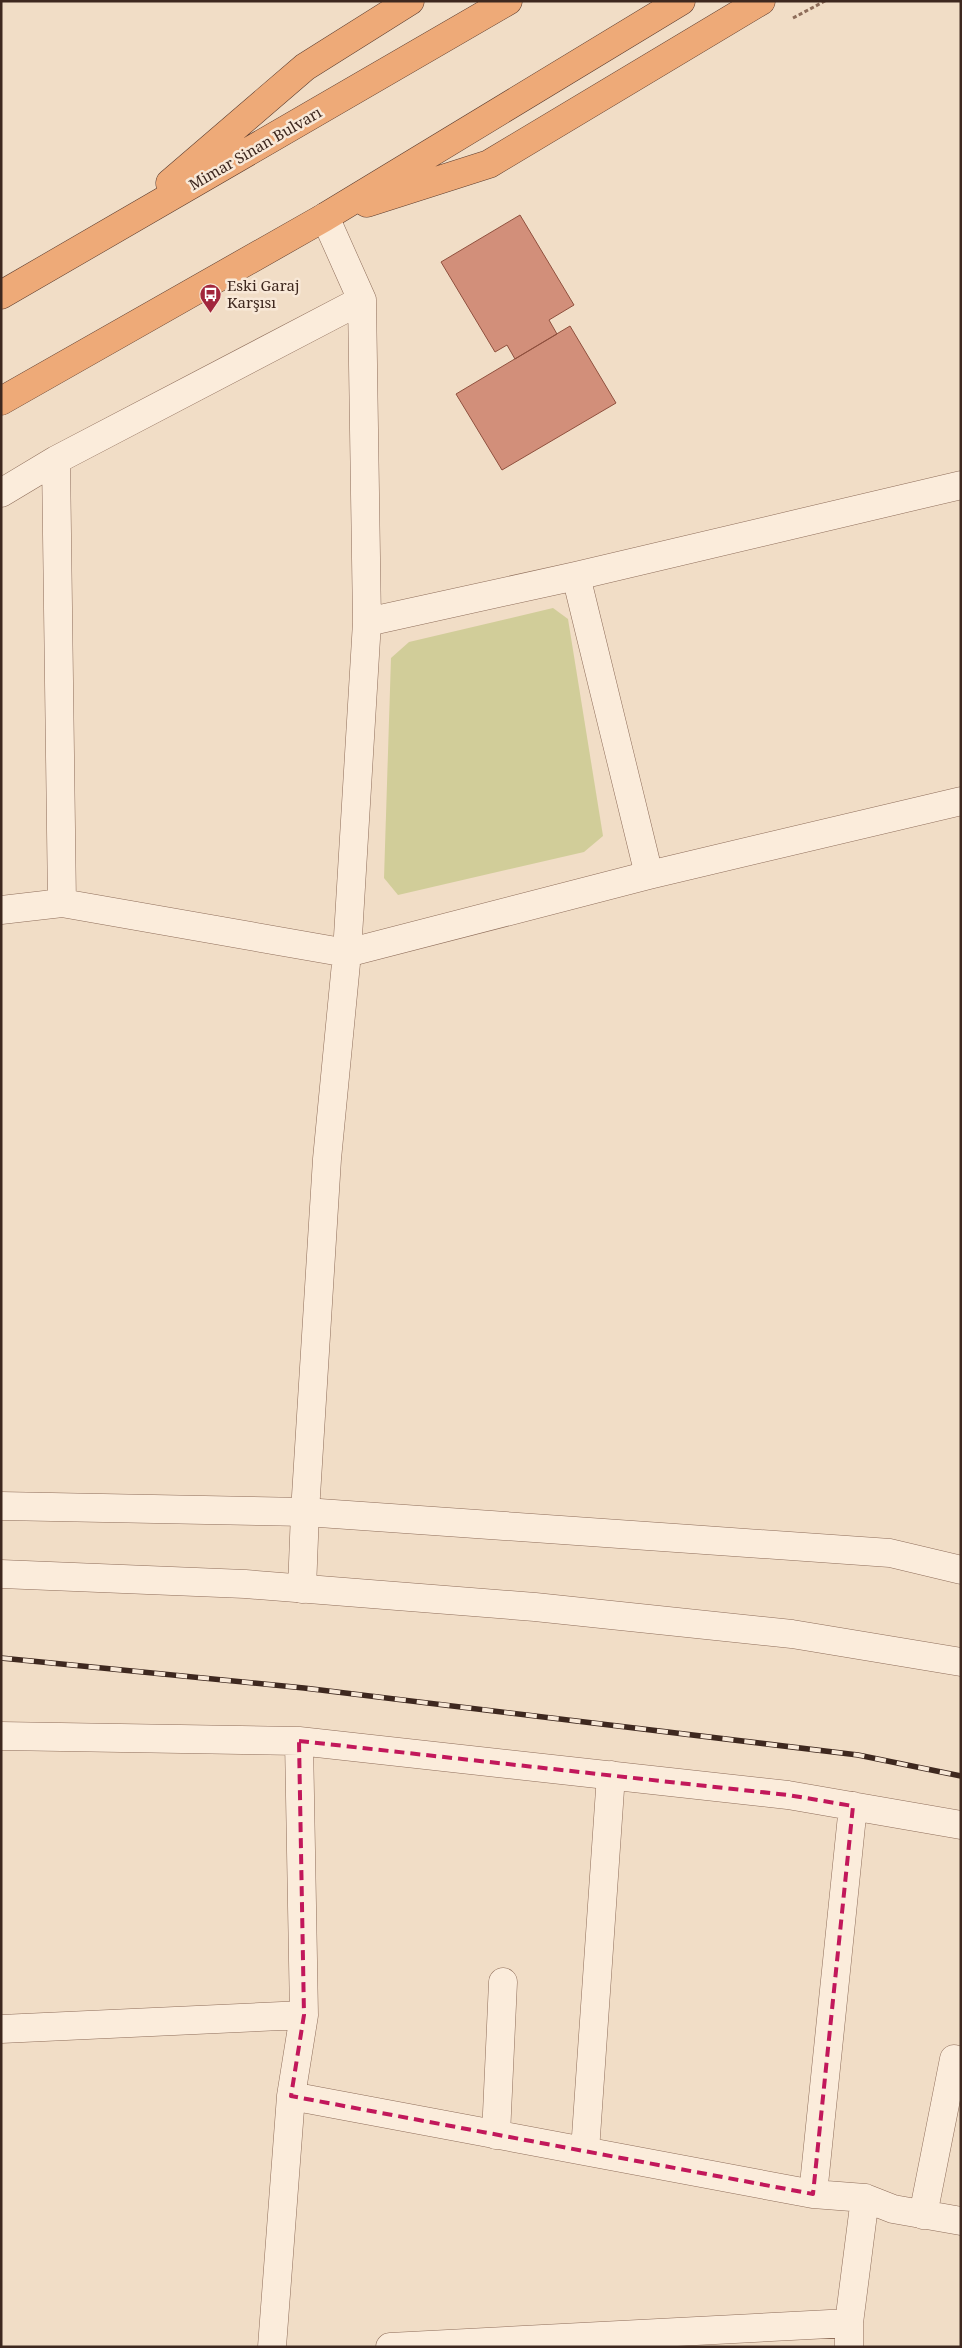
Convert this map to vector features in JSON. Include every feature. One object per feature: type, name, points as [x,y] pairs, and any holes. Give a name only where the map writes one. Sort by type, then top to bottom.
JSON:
[{"type":"highway","points":[[119,227],[305,67],[410,1]]},
{"type":"highway","name":"Mimar Sinan Bulvarı","points":[[1,295],[508,1]]},
{"type":"highway","points":[[1,401],[326,216],[681,1]]},
{"type":"highway","points":[[326,216],[489,164],[761,1]]},
{"type":"street","points":[[302,1589],[327,1160],[347,953],[367,622],[362,300],[326,216]]},
{"type":"street","points":[[1,493],[56,460],[362,300]]},
{"type":"street","points":[[56,460],[62,903]]},
{"type":"street","points":[[367,622],[576,576],[961,485]]},
{"type":"street","points":[[576,576],[649,875]]},
{"type":"street","points":[[1,910],[62,903],[347,953],[649,875],[961,801]]},
{"type":"street","points":[[1,1506],[305,1512],[890,1554],[961,1570]]},
{"type":"street","points":[[1,1574],[245,1584],[535,1607],[782,1633],[961,1662]]},
{"type":"street","points":[[1,1736],[299,1741],[788,1795],[961,1826]]},
{"type":"street","points":[[272,2347],[291,2096],[304,2015],[299,1741]]},
{"type":"street","points":[[585,2151],[611,1775]]},
{"type":"street","points":[[813,2194],[853,1806]]},
{"type":"street","points":[[496,2135],[503,1982]]},
{"type":"street","points":[[1,2029],[304,2015]]},
{"type":"street","points":[[923,2215],[954,2059]]},
{"type":"street","points":[[291,2096],[813,2194],[865,2198],[893,2209],[961,2221]]},
{"type":"street","points":[[390,2347],[849,2335],[865,2198]]},
{"type":"path","points":[[786,22],[825,1]]},
{"type":"highlighted area","points":[[299,1741],[788,1795],[853,1806],[813,2194],[291,2096],[304,2015]]},
{"type":"shaded area","points":[[553,608],[568,619],[603,836],[584,852],[398,895],[384,878],[391,658],[409,642]]},
{"type":"building","points":[[520,215],[574,305],[549,320],[557,334],[515,359],[507,345],[495,352],[441,262]]},
{"type":"building","points":[[570,326],[616,403],[502,470],[456,394]]},
{"type":"railway","points":[[1,1658],[304,1688],[858,1755],[961,1776]]},
{"type":"place","name":"Eski Garaj Karşısı","points":[[211,313]]}]
